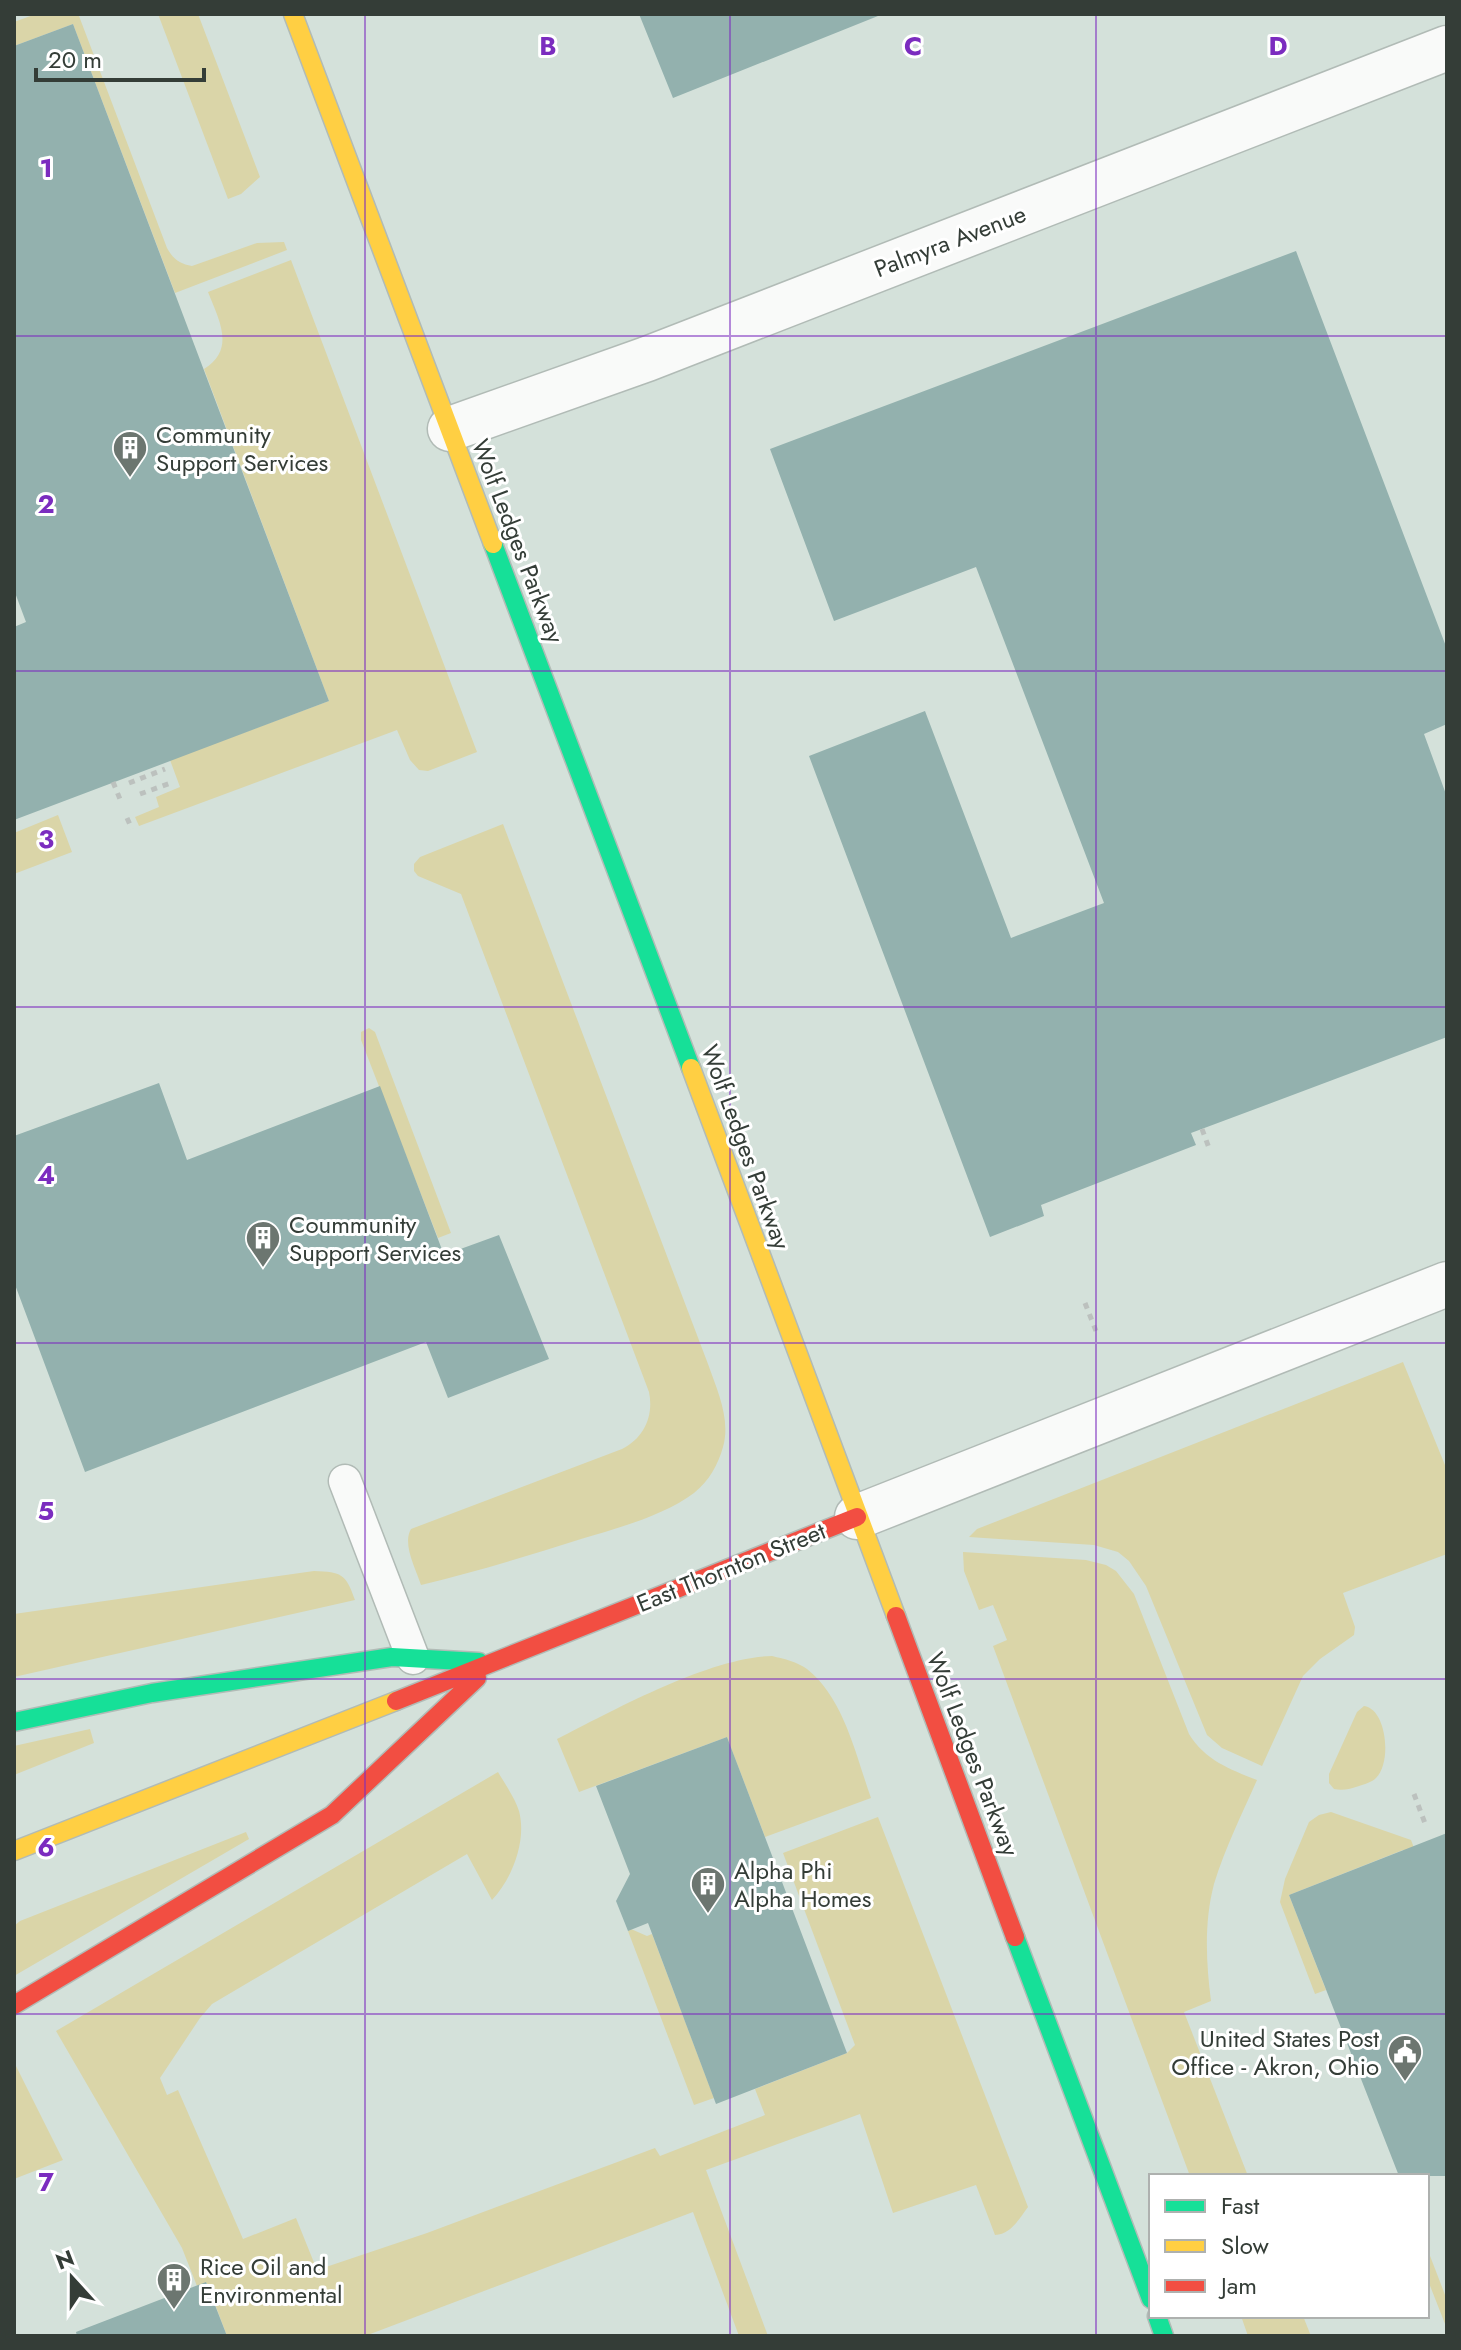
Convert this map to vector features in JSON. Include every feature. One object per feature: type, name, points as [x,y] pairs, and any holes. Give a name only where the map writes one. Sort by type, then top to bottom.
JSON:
[{"type":"main road","name":"Wolf Ledges Parkway","points":[[293,14],[1149,2294]]},
{"type":"main road","name":"East Thornton Street","points":[[14,1851],[857,1517]]},
{"type":"main road","points":[[14,1722],[152,1693],[392,1657],[493,1663]]},
{"type":"main road","points":[[14,2005],[332,1815],[493,1663]]},
{"type":"street","name":"Palmyra Avenue","points":[[450,429],[647,359],[1447,48]]},
{"type":"street","name":"East Thornton Street","points":[[857,1517],[1447,1284]]},
{"type":"lane","points":[[345,1481],[413,1658]]},
{"type":"path","points":[[129,783],[165,769]]},
{"type":"path","points":[[113,782],[122,804]]},
{"type":"path","points":[[140,794],[171,783]]},
{"type":"path","points":[[127,818],[132,829]]},
{"type":"path","points":[[1202,1129],[1209,1148]]},
{"type":"path","points":[[1085,1303],[1098,1336]]},
{"type":"path","points":[[1414,1794],[1426,1826]]},
{"type":"shaded area","points":[[36,14],[79,16],[167,248],[174,258],[192,266],[257,243],[284,242],[287,250],[175,293],[73,24],[14,46],[14,22]]},
{"type":"shaded area","points":[[158,14],[198,14],[260,177],[241,194],[228,199]]},
{"type":"shaded area","points":[[291,260],[477,752],[428,771],[419,770],[410,760],[397,730],[139,826],[135,817],[159,807],[156,797],[180,787],[170,760],[329,701],[204,369],[214,361],[222,343],[220,323],[208,292]]},
{"type":"shaded area","points":[[58,815],[72,852],[14,874],[14,833]]},
{"type":"shaded area","points":[[503,824],[715,1384],[724,1415],[725,1436],[718,1460],[708,1478],[694,1493],[668,1508],[640,1520],[501,1564],[421,1585],[409,1549],[411,1529],[622,1449],[642,1432],[650,1409],[649,1392],[461,894],[418,876],[414,871],[414,864],[420,857]]},
{"type":"shaded area","points":[[369,1028],[375,1032],[451,1233],[438,1238],[361,1040],[361,1032]]},
{"type":"shaded area","points":[[1403,1362],[1447,1470],[1447,1554],[1343,1593],[1355,1627],[1354,1635],[1320,1659],[1303,1676],[1262,1766],[1222,1748],[1207,1735],[1146,1586],[1129,1561],[1118,1552],[1094,1545],[969,1537],[977,1529]]},
{"type":"shaded area","points":[[963,1552],[1086,1560],[1116,1571],[1134,1594],[1195,1743],[1210,1757],[1257,1780],[1223,1857],[1211,1898],[1207,1942],[1211,2001],[1184,2012],[1247,2174],[1189,2174],[993,1646],[1007,1640],[993,1605],[979,1610],[964,1571]]},
{"type":"shaded area","points":[[314,1571],[342,1576],[355,1600],[14,1677],[14,1614]]},
{"type":"shaded area","points":[[772,1656],[807,1669],[830,1695],[840,1711],[871,1798],[765,1837],[727,1737],[579,1792],[557,1739],[692,1675],[720,1665]]},
{"type":"shaded area","points":[[1364,1706],[1372,1709],[1382,1726],[1385,1749],[1381,1771],[1366,1784],[1334,1789],[1329,1783],[1329,1774],[1357,1712]]},
{"type":"shaded area","points":[[90,1729],[94,1743],[14,1775],[14,1746]]},
{"type":"shaded area","points":[[498,1772],[519,1811],[521,1835],[511,1871],[492,1900],[467,1854],[212,2004],[160,2078],[167,2095],[178,2090],[243,2239],[296,2218],[317,2270],[427,2233],[655,2148],[660,2156],[765,2115],[755,2089],[847,2053],[855,2045],[783,1853],[878,1817],[1028,2207],[1014,2225],[1006,2232],[995,2235],[976,2185],[893,2213],[860,2114],[706,2170],[768,2336],[739,2336],[693,2212],[365,2336],[227,2336],[207,2283],[197,2286],[182,2248],[56,2031]]},
{"type":"shaded area","points":[[1331,1812],[1411,1840],[1422,1869],[1403,1850],[1289,1895],[1326,1990],[1315,1994],[1280,1902],[1285,1879],[1309,1822]]},
{"type":"shaded area","points":[[246,1832],[249,1839],[14,1976],[14,1926],[20,1921]]},
{"type":"shaded area","points":[[631,1929],[647,1936],[652,1934],[714,2098],[694,2105],[628,1931]]},
{"type":"shaded area","points":[[14,2062],[63,2160],[14,2179]]},
{"type":"shaded area","points":[[1429,2253],[1447,2300],[1447,2329],[1429,2283]]},
{"type":"shaded area","points":[[1242,2318],[1304,2318],[1311,2336],[1248,2336]]},
{"type":"building","points":[[639,14],[878,14],[878,16],[673,98]]},
{"type":"building","name":"Community Support Services","points":[[73,24],[329,701],[14,820],[14,627],[26,622],[14,590],[14,46]]},
{"type":"building","points":[[1296,251],[1447,649],[1447,724],[1424,734],[1447,797],[1447,1037],[1191,1133],[1196,1145],[1041,1205],[1044,1216],[990,1237],[809,756],[925,711],[1011,938],[1104,903],[976,567],[834,621],[770,449]]},
{"type":"building","name":"Coummunity Support Services","points":[[159,1083],[187,1160],[380,1086],[444,1255],[499,1235],[549,1359],[448,1398],[426,1342],[85,1472],[14,1282],[14,1136]]},
{"type":"building","name":"Alpha Phi Alpha Homes","points":[[727,1737],[847,2053],[716,2104],[648,1923],[628,1931],[616,1901],[630,1874],[596,1786]]},
{"type":"building","name":"United States Post Office - Akron, Ohio","points":[[1447,1833],[1447,2176],[1398,2174],[1289,1895]]},
{"type":"building","name":"Rice Oil and Environmental","points":[[206,2282],[227,2336],[77,2336],[76,2332]]},
{"type":"traffic: fast","points":[[493,544],[691,1068]]},
{"type":"traffic: fast","points":[[14,1722],[152,1693],[392,1657],[479,1662]]},
{"type":"traffic: fast","points":[[1015,1937],[1149,2294]]},
{"type":"traffic: fast","points":[[1158,2318],[1164,2336]]},
{"type":"traffic: slow","points":[[293,14],[493,544]]},
{"type":"traffic: slow","points":[[691,1068],[896,1616]]},
{"type":"traffic: slow","points":[[14,1851],[396,1701]]},
{"type":"traffic: jam","points":[[396,1701],[857,1517]]},
{"type":"traffic: jam","points":[[896,1616],[1015,1937]]},
{"type":"traffic: jam","points":[[14,2005],[332,1815],[477,1678]]},
{"type":"place","name":"Community Support Services","points":[[130,479]]},
{"type":"place","name":"Coummunity Support Services","points":[[263,1269]]},
{"type":"place","name":"Alpha Phi Alpha Homes","points":[[708,1915]]},
{"type":"place","name":"United States Post Office - Akron, Ohio","points":[[1405,2083]]},
{"type":"place","name":"Rice Oil and Environmental","points":[[174,2311]]}]
